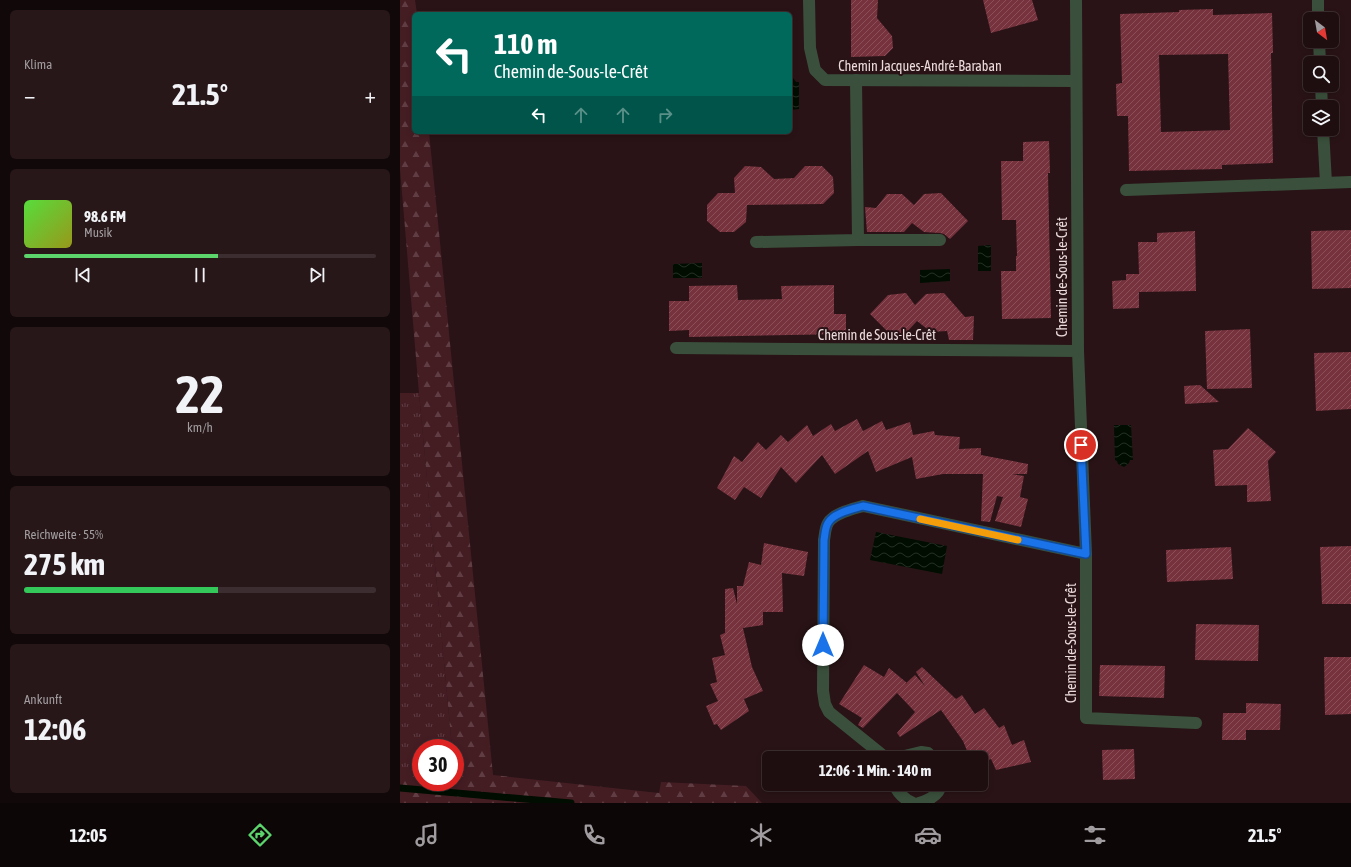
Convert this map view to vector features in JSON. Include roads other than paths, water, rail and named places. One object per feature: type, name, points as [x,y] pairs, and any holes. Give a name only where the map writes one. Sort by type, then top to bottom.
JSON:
[{"type":"street","name":"Chemin Jacques-André-Baraban","points":[[809,0],[810,48],[814,70],[825,80],[1076,81]]},
{"type":"street","name":"Chemin de-Sous-le-Crêt","points":[[1076,0],[1078,351],[1086,554],[1086,718],[1196,723]]},
{"type":"street","points":[[1318,0],[1318,12]]},
{"type":"street","points":[[856,80],[858,240]]},
{"type":"street","points":[[1323,136],[1326,183]]},
{"type":"street","points":[[1126,190],[1351,182]]},
{"type":"street","points":[[756,242],[940,240]]},
{"type":"street","name":"Chemin de Sous-le-Crêt","points":[[676,348],[1078,351]]},
{"type":"street","points":[[877,751],[838,721],[829,712],[825,704],[823,691],[824,540],[828,523],[847,510],[863,506],[1086,554]]},
{"type":"street","points":[[897,791],[905,800],[913,803]]},
{"type":"street","points":[[919,803],[936,795],[939,791]]},
{"type":"water","points":[[792,79],[796,82],[799,82],[799,109],[792,110]]},
{"type":"water","points":[[991,245],[991,271],[978,271],[978,246]]},
{"type":"water","points":[[702,263],[702,278],[673,278],[673,264]]},
{"type":"water","points":[[950,269],[950,281],[920,283],[920,270]]},
{"type":"water","points":[[1114,425],[1131,425],[1133,460],[1130,460],[1124,467],[1118,464],[1115,460]]},
{"type":"water","points":[[876,532],[947,546],[942,574],[870,560]]},
{"type":"waterway","points":[[400,788],[571,803]]}]
